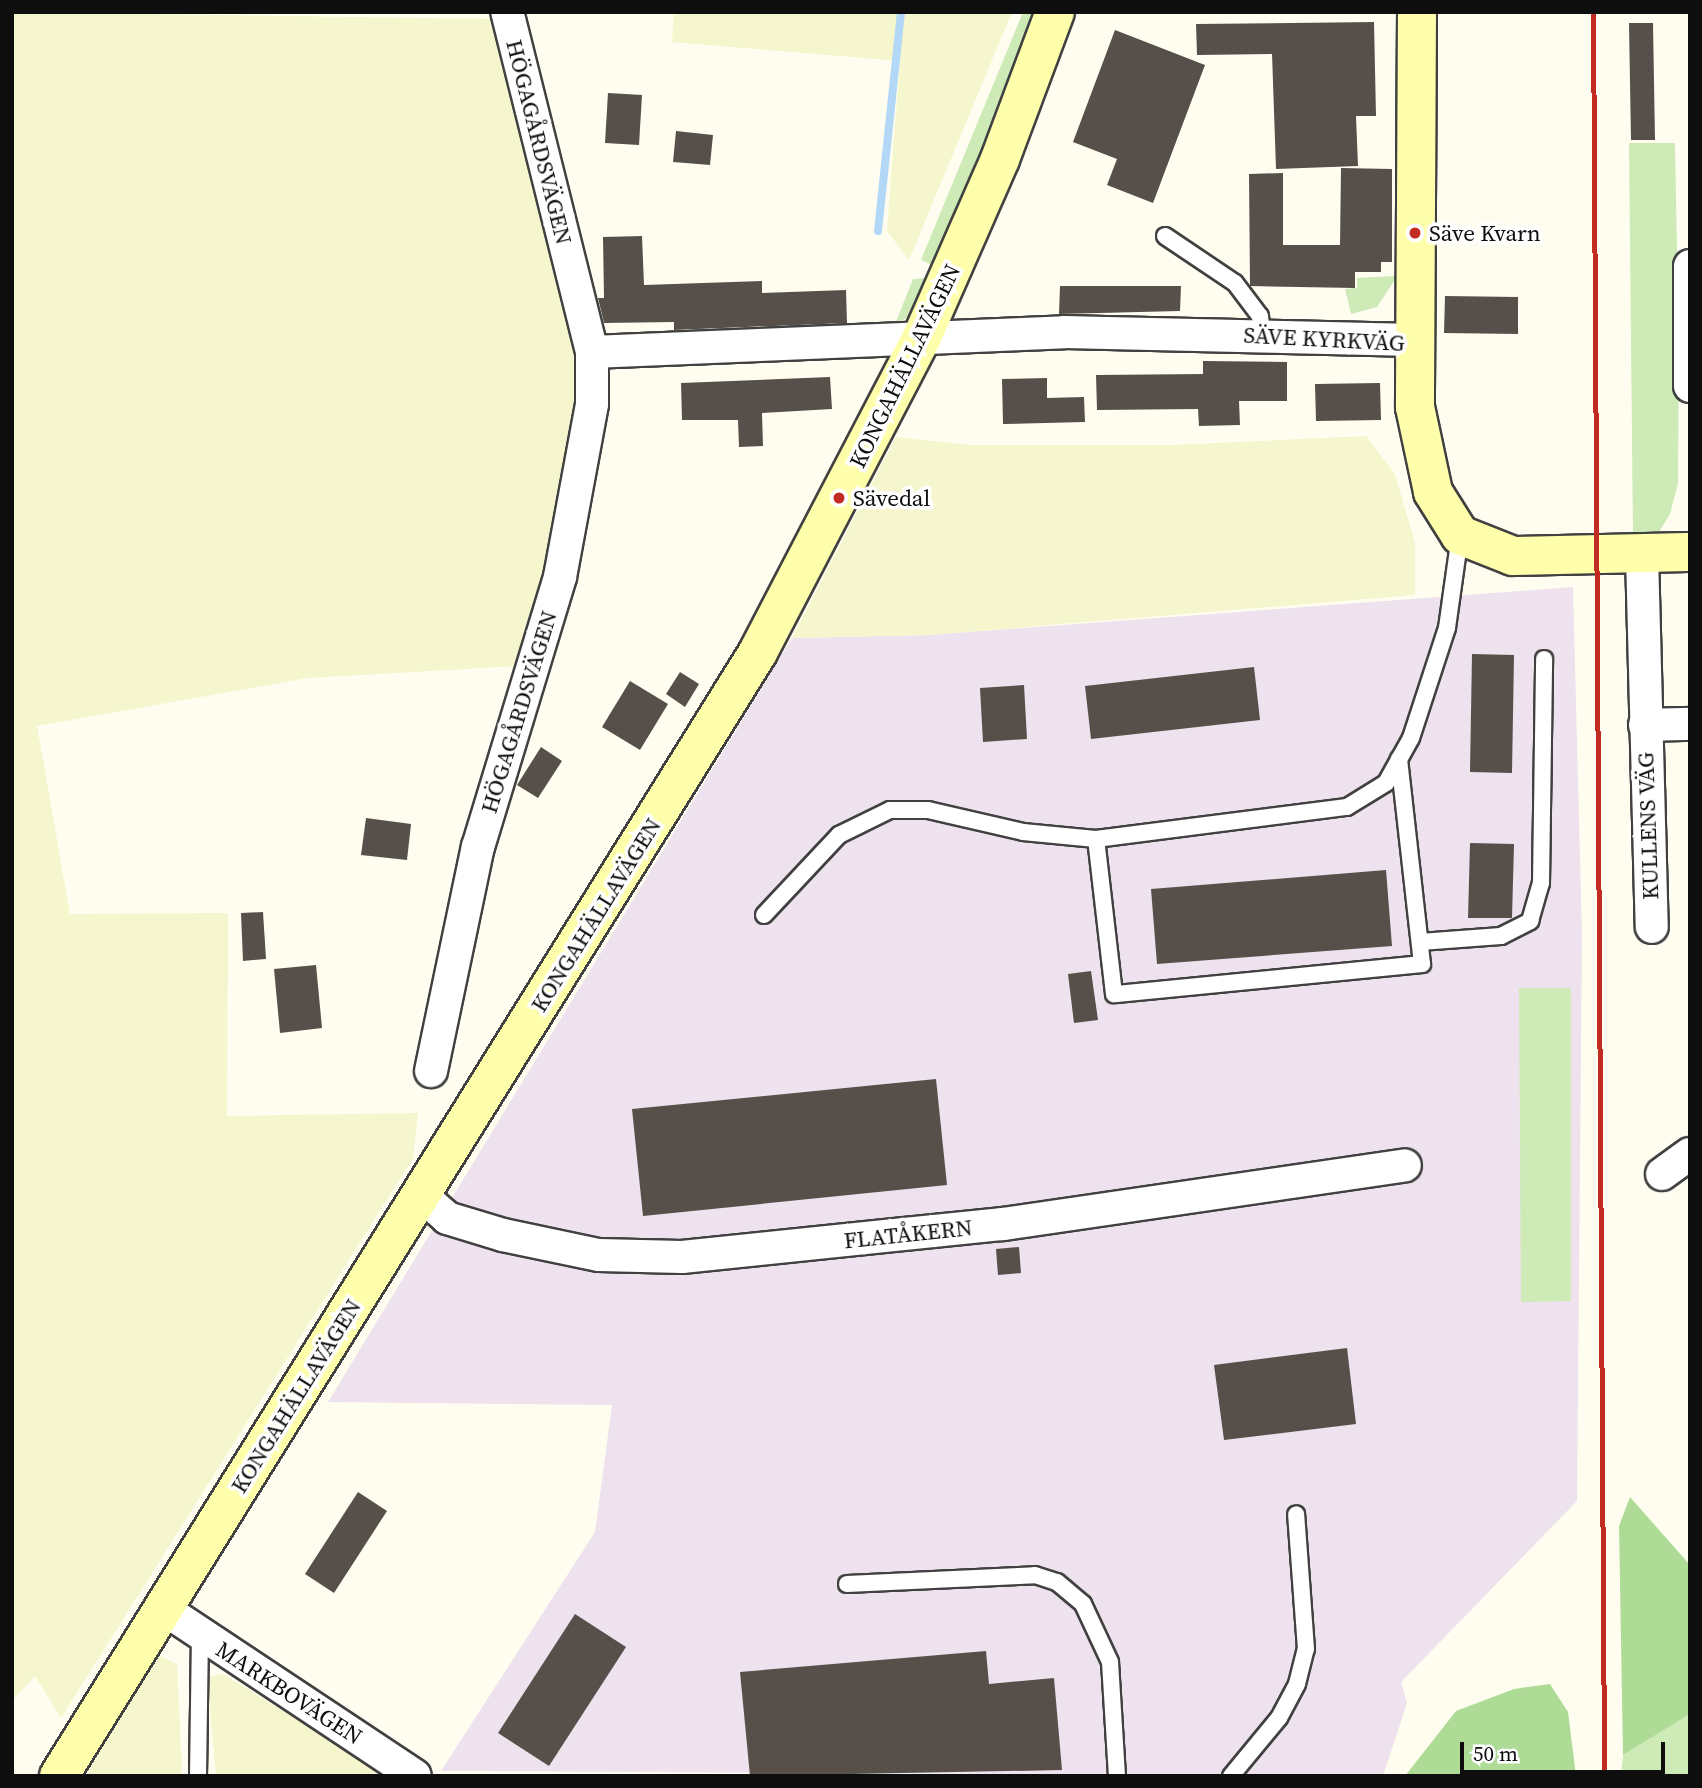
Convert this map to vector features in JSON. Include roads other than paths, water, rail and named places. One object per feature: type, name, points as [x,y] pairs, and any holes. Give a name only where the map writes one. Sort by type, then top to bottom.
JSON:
[{"type":"main road","name":"KONGAHÄLLAVÄGEN","points":[[60,1776],[758,652],[922,337],[1000,159],[1055,12]]},
{"type":"main road","points":[[1415,341],[1417,12]]},
{"type":"main road","name":"SÄVE KYRKVÄG","points":[[1415,341],[1423,463],[1440,507],[1460,535]]},
{"type":"main road","points":[[1460,535],[1527,558],[1690,552]]},
{"type":"street","name":"HÖGAGÅRDSVÄGEN","points":[[431,1071],[478,847],[569,541],[592,404],[592,352],[507,12]]},
{"type":"street","points":[[1690,266],[1690,386]]},
{"type":"street","name":"SÄVE KYRKVÄG","points":[[922,337],[1262,335],[1415,341]]},
{"type":"street","points":[[592,352],[922,337]]},
{"type":"street","name":"KULLENS VÄG","points":[[1642,555],[1652,927]]},
{"type":"street","name":"KULLENS VÄG","points":[[1645,725],[1690,724]]},
{"type":"street","points":[[1662,1174],[1690,1154]]},
{"type":"street","name":"FLATÅKERN","points":[[421,1195],[447,1218],[503,1235],[599,1255],[682,1257],[1003,1224],[1405,1165]]},
{"type":"street","name":"MARKBOVÄGEN","points":[[164,1609],[415,1776]]},
{"type":"lane","points":[[1165,236],[1204,256],[1235,283],[1259,316],[1262,335]]},
{"type":"lane","points":[[764,915],[839,835],[890,810],[928,810],[1023,832],[1096,839],[1347,807],[1386,783],[1399,759],[1447,628],[1460,535]]},
{"type":"lane","points":[[1420,942],[1501,936],[1530,921],[1541,883],[1544,659]]},
{"type":"lane","points":[[1096,839],[1114,994],[1422,964],[1399,759]]},
{"type":"lane","points":[[1231,1776],[1279,1718],[1297,1684],[1306,1649],[1296,1514]]},
{"type":"lane","points":[[846,1584],[1035,1576],[1057,1582],[1083,1604],[1110,1662],[1117,1776]]},
{"type":"lane","points":[[198,1776],[200,1634]]},
{"type":"waterway","points":[[878,231],[901,12]]},
{"type":"railway","points":[[1593,12],[1604,1776]]},
{"type":"place","name":"Säve Kvarn","points":[[1415,233]]},
{"type":"place","name":"Sävedal","points":[[839,498]]}]
